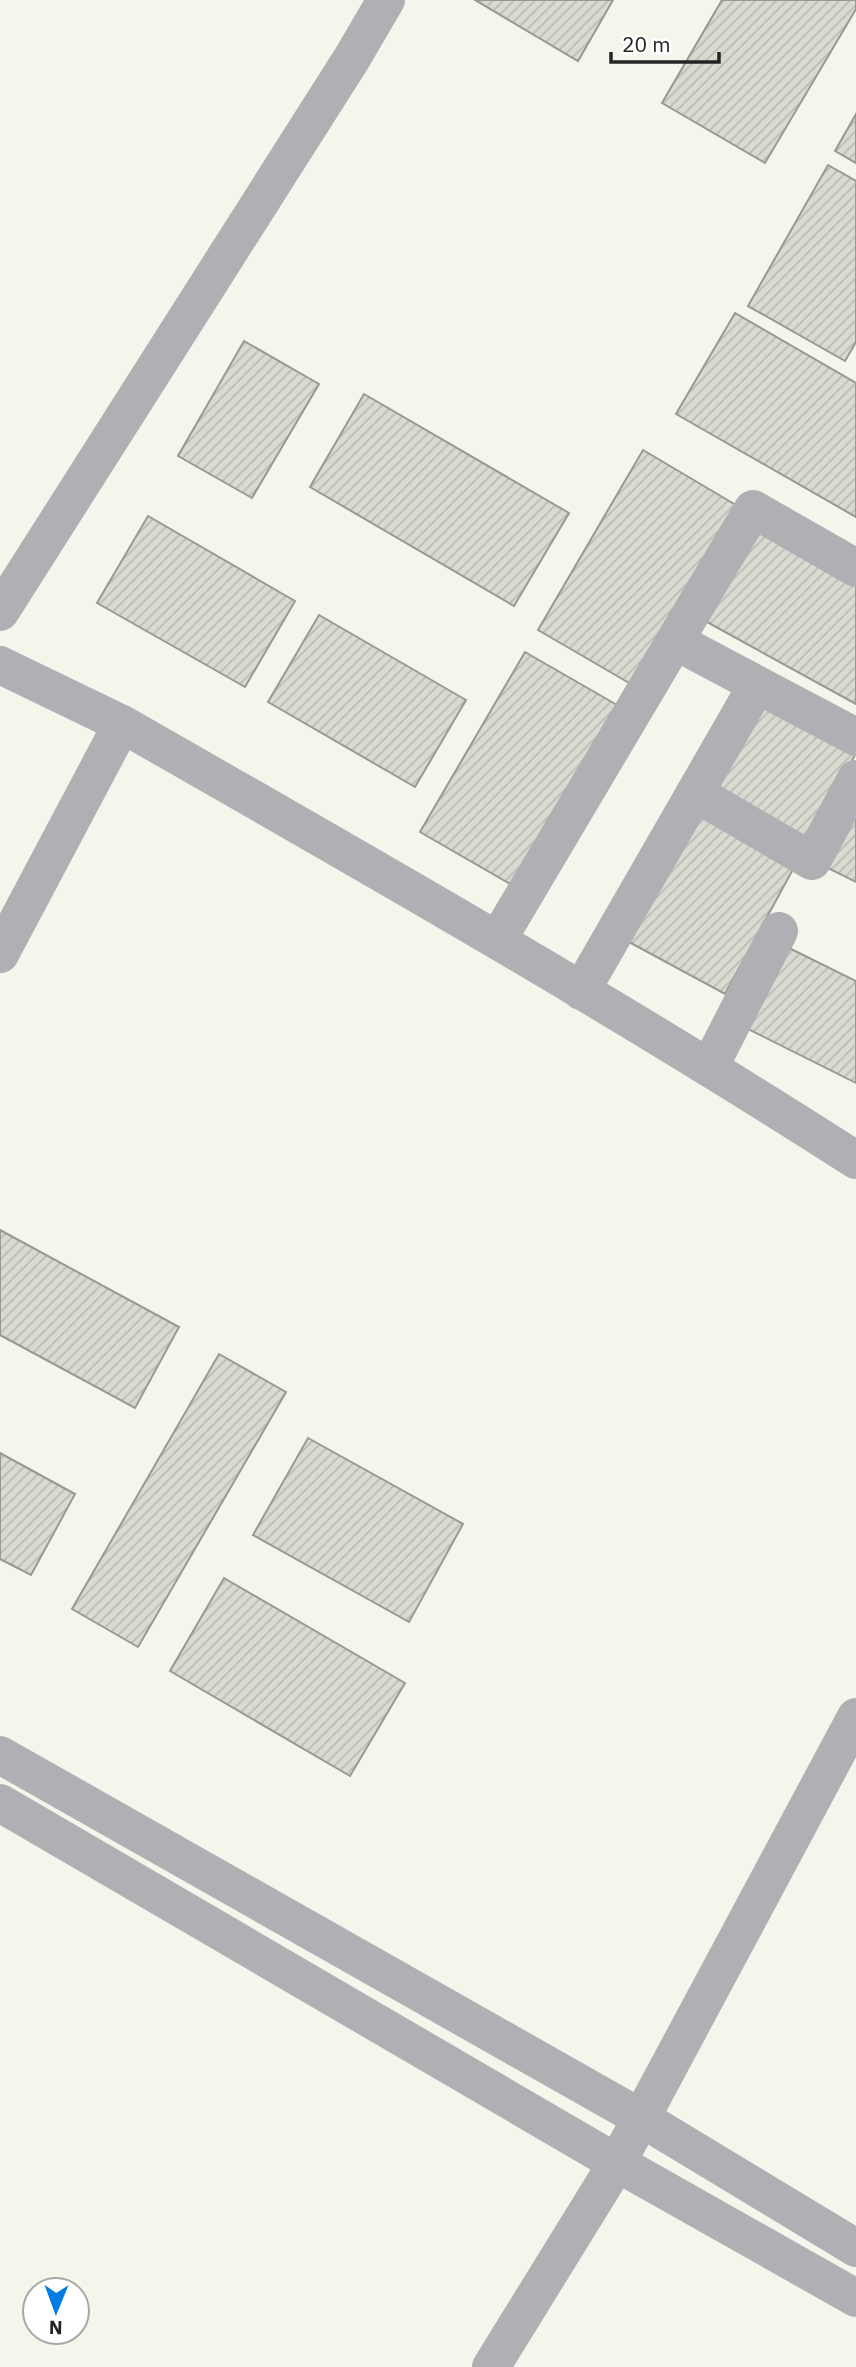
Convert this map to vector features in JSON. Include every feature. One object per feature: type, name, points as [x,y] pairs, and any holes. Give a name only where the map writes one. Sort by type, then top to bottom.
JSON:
[{"type":"street","points":[[0,612],[345,70],[386,0]]},
{"type":"street","points":[[498,939],[753,509],[856,568]]},
{"type":"street","points":[[675,641],[856,737]]},
{"type":"street","points":[[0,665],[122,724],[498,939],[710,1066],[856,1160]]},
{"type":"street","points":[[582,990],[757,685]]},
{"type":"street","points":[[0,954],[122,724]]},
{"type":"street","points":[[695,793],[812,861],[856,779]]},
{"type":"street","points":[[710,1066],[779,931]]},
{"type":"street","points":[[491,2367],[617,2163],[856,1717]]},
{"type":"street","points":[[0,1755],[641,2118],[856,2248]]},
{"type":"street","points":[[0,1803],[617,2163],[856,2298]]},
{"type":"building","points":[[475,0],[613,0],[578,61]]},
{"type":"building","points":[[722,0],[856,0],[856,9],[765,163],[662,103]]},
{"type":"building","points":[[856,114],[856,163],[835,151]]},
{"type":"building","points":[[828,165],[856,181],[856,342],[845,361],[748,306]]},
{"type":"building","points":[[735,313],[856,383],[856,517],[676,414]]},
{"type":"building","points":[[244,341],[319,384],[252,498],[178,456]]},
{"type":"building","points":[[364,394],[569,513],[514,606],[310,487]]},
{"type":"building","points":[[643,450],[741,508],[636,687],[538,630]]},
{"type":"building","points":[[148,516],[295,601],[245,687],[97,603]]},
{"type":"building","points":[[765,517],[856,567],[856,704],[707,622]]},
{"type":"building","points":[[319,615],[466,700],[415,787],[268,702]]},
{"type":"building","points":[[525,652],[624,709],[519,889],[420,832]]},
{"type":"building","points":[[761,698],[856,753],[810,841],[712,791]]},
{"type":"building","points":[[701,810],[797,862],[725,994],[629,942]]},
{"type":"building","points":[[856,813],[856,882],[828,868]]},
{"type":"building","points":[[779,943],[856,981],[856,1083],[738,1024]]},
{"type":"building","points":[[0,1230],[179,1327],[135,1408],[0,1335]]},
{"type":"building","points":[[219,1354],[286,1392],[138,1647],[72,1609]]},
{"type":"building","points":[[308,1438],[463,1524],[409,1622],[253,1535]]},
{"type":"building","points":[[0,1453],[75,1494],[31,1575],[0,1559]]},
{"type":"building","points":[[224,1578],[405,1683],[350,1776],[170,1671]]}]
